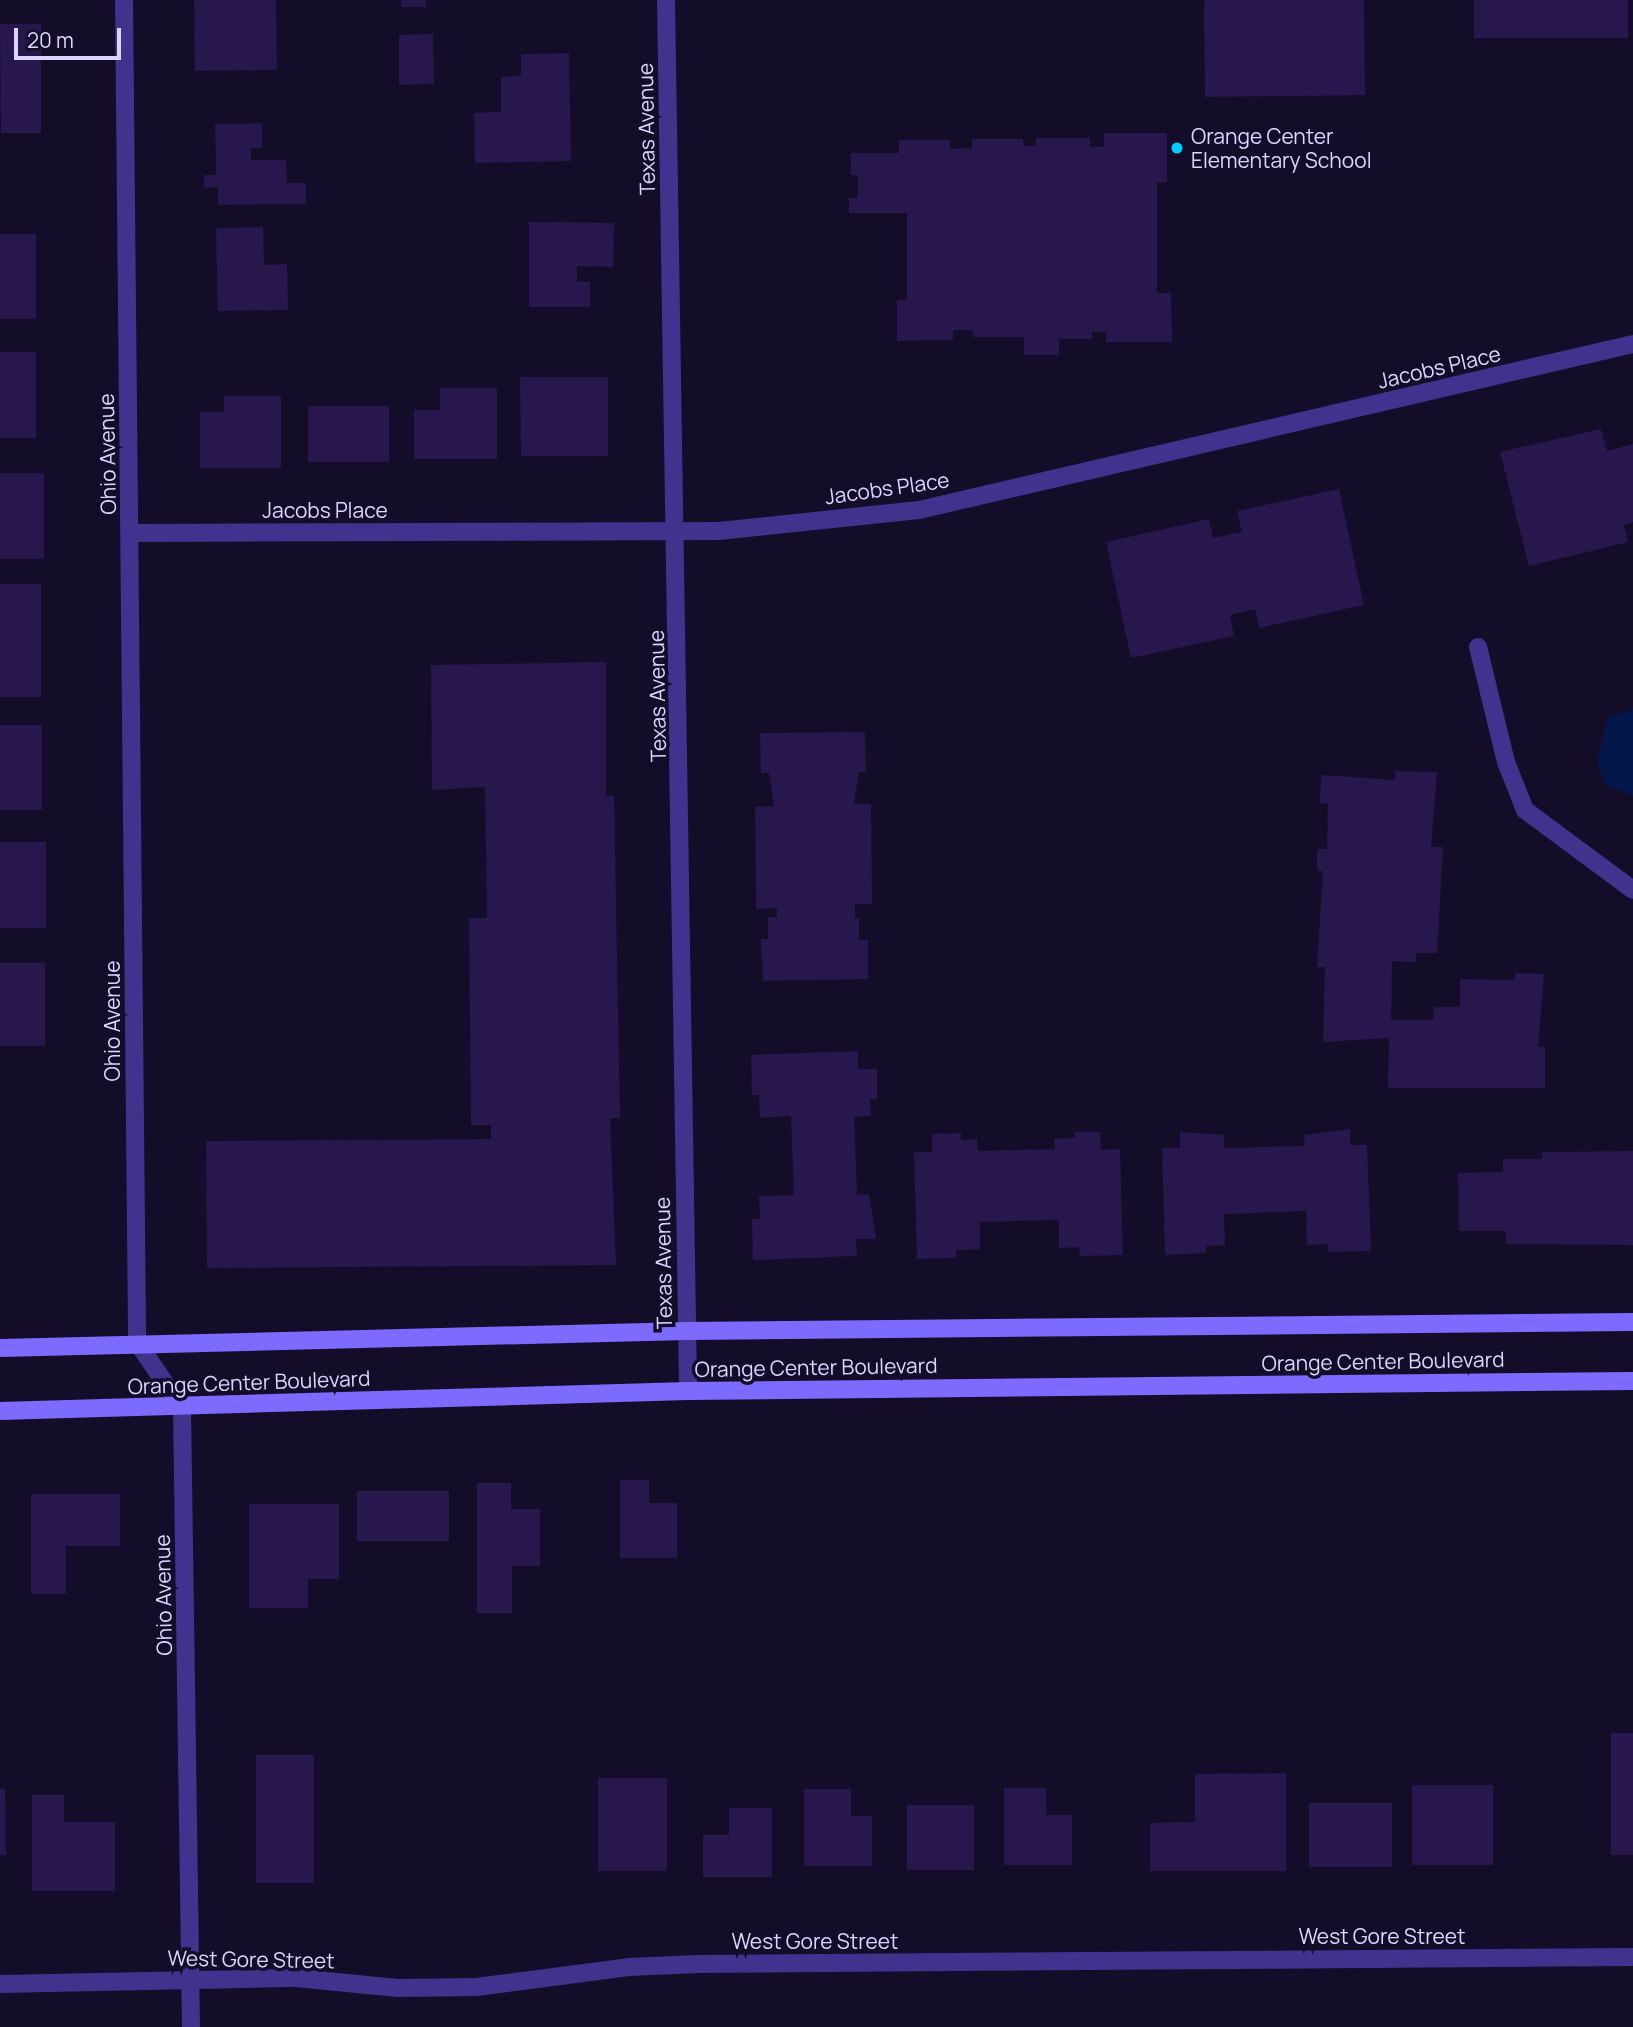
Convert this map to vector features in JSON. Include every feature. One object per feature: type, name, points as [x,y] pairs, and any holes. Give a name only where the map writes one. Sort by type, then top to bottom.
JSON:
[{"type":"street","name":"Ohio Avenue","points":[[124,0],[137,1342]]},
{"type":"street","name":"Texas Avenue","points":[[666,0],[677,532],[688,1391]]},
{"type":"street","name":"Jacobs Place","points":[[131,534],[677,532],[919,510],[1633,344]]},
{"type":"street","points":[[1478,647],[1506,762],[1525,810],[1633,890]]},
{"type":"street","name":"Orange Center Boulevard","points":[[0,1348],[137,1342],[687,1331],[1633,1322]]},
{"type":"street","points":[[137,1342],[183,1408]]},
{"type":"street","name":"Orange Center Boulevard","points":[[0,1411],[183,1408],[688,1391],[1633,1381]]},
{"type":"street","name":"Ohio Avenue","points":[[183,1408],[191,2027]]},
{"type":"street","name":"West Gore Street","points":[[0,1984],[296,1978],[398,1988],[476,1986],[629,1967],[698,1964],[1633,1957]]},
{"type":"water","points":[[1633,709],[1633,796],[1605,784],[1597,762],[1608,718]]},
{"type":"building","points":[[194,0],[276,0],[277,70],[195,71]]},
{"type":"building","points":[[401,0],[426,0],[426,7],[401,7]]},
{"type":"building","points":[[1204,0],[1364,0],[1365,95],[1205,97]]},
{"type":"building","points":[[1474,0],[1628,0],[1628,38],[1474,38]]},
{"type":"building","points":[[0,24],[41,24],[41,133],[1,133]]},
{"type":"building","points":[[433,34],[434,84],[399,85],[399,35]]},
{"type":"building","points":[[569,53],[571,161],[475,163],[474,113],[501,112],[501,77],[521,76],[521,54]]},
{"type":"building","points":[[262,123],[262,148],[251,148],[251,160],[286,160],[287,183],[306,183],[306,204],[218,205],[218,187],[204,188],[204,175],[216,175],[215,124]]},
{"type":"building","points":[[1104,133],[1167,133],[1167,182],[1157,182],[1157,293],[1171,293],[1172,342],[1106,342],[1106,332],[1092,332],[1092,339],[1059,339],[1059,355],[1024,355],[1024,337],[973,337],[973,330],[953,330],[953,340],[897,341],[897,300],[907,300],[907,213],[849,213],[849,198],[858,198],[858,175],[851,175],[851,153],[899,153],[899,140],[950,140],[950,149],[972,148],[972,139],[1023,139],[1023,146],[1036,146],[1036,138],[1090,138],[1090,147],[1104,147]]},
{"type":"building","points":[[529,222],[614,223],[613,267],[577,266],[577,282],[590,282],[590,307],[529,307]]},
{"type":"building","points":[[263,227],[264,265],[287,264],[288,310],[218,311],[216,228]]},
{"type":"building","points":[[0,234],[36,234],[36,319],[0,319]]},
{"type":"building","points":[[0,352],[36,352],[36,438],[0,438]]},
{"type":"building","points":[[520,377],[608,377],[608,456],[521,456]]},
{"type":"building","points":[[440,388],[497,388],[497,459],[414,459],[414,410],[440,410]]},
{"type":"building","points":[[224,396],[281,396],[281,468],[200,468],[200,412],[224,412]]},
{"type":"building","points":[[308,406],[389,406],[389,462],[308,462]]},
{"type":"building","points":[[1601,429],[1607,451],[1633,444],[1633,522],[1624,525],[1628,542],[1529,566],[1500,452]]},
{"type":"building","points":[[0,473],[44,473],[44,559],[0,559]]},
{"type":"building","points":[[1339,489],[1364,605],[1259,628],[1255,609],[1230,615],[1234,636],[1131,658],[1106,542],[1209,519],[1213,538],[1242,532],[1237,511]]},
{"type":"building","points":[[0,584],[41,584],[41,697],[0,697]]},
{"type":"building","points":[[606,662],[606,796],[614,795],[620,1118],[610,1118],[616,1265],[207,1268],[206,1141],[491,1139],[491,1125],[471,1125],[469,918],[487,918],[485,787],[432,790],[431,665]]},
{"type":"building","points":[[0,725],[42,725],[42,810],[0,810]]},
{"type":"building","points":[[865,732],[866,772],[859,772],[854,804],[871,804],[872,904],[855,904],[855,918],[859,918],[859,940],[868,940],[868,979],[763,981],[761,939],[768,939],[768,917],[777,917],[777,908],[756,909],[755,807],[774,806],[769,773],[761,773],[760,733]]},
{"type":"building","points":[[1395,771],[1437,772],[1431,847],[1443,847],[1437,953],[1416,953],[1416,962],[1392,961],[1391,1020],[1433,1020],[1434,1007],[1460,1007],[1460,979],[1515,980],[1515,973],[1544,974],[1538,1047],[1545,1046],[1545,1088],[1388,1088],[1389,1038],[1323,1042],[1325,967],[1317,967],[1323,871],[1317,871],[1317,849],[1327,849],[1328,804],[1320,803],[1321,775],[1395,780]]},
{"type":"building","points":[[0,842],[46,842],[46,928],[0,928]]},
{"type":"building","points":[[0,963],[45,963],[45,1046],[0,1046]]},
{"type":"building","points":[[858,1051],[858,1069],[877,1069],[877,1099],[870,1099],[871,1116],[854,1117],[857,1195],[869,1194],[876,1239],[856,1239],[857,1256],[753,1260],[752,1219],[760,1219],[759,1196],[794,1195],[791,1116],[760,1118],[759,1095],[752,1095],[751,1055]]},
{"type":"building","points":[[1350,1129],[1350,1145],[1367,1145],[1371,1251],[1328,1252],[1328,1244],[1307,1245],[1306,1211],[1224,1214],[1225,1245],[1206,1246],[1206,1253],[1165,1255],[1162,1148],[1180,1148],[1180,1132],[1224,1135],[1224,1148],[1305,1146],[1304,1135]]},
{"type":"building","points":[[1074,1132],[1100,1132],[1101,1150],[1120,1149],[1123,1255],[1080,1256],[1079,1247],[1059,1248],[1059,1220],[980,1222],[980,1249],[956,1250],[956,1258],[917,1259],[914,1152],[932,1152],[932,1134],[961,1133],[961,1140],[977,1139],[978,1151],[1055,1149],[1054,1139],[1075,1138]]},
{"type":"building","points":[[1633,1151],[1633,1245],[1506,1244],[1506,1231],[1459,1231],[1458,1173],[1503,1172],[1503,1159],[1542,1159],[1542,1152]]},
{"type":"building","points":[[620,1480],[649,1480],[649,1503],[677,1503],[677,1558],[620,1558]]},
{"type":"building","points":[[477,1483],[511,1483],[511,1509],[540,1509],[540,1566],[512,1566],[512,1613],[477,1613]]},
{"type":"building","points":[[357,1491],[449,1491],[449,1541],[357,1541]]},
{"type":"building","points":[[31,1494],[120,1494],[120,1546],[66,1546],[66,1594],[31,1594]]},
{"type":"building","points":[[249,1504],[339,1504],[339,1579],[308,1579],[308,1608],[249,1608]]},
{"type":"building","points":[[1611,1733],[1633,1733],[1633,1855],[1611,1855]]},
{"type":"building","points":[[256,1755],[314,1755],[314,1883],[256,1883]]},
{"type":"building","points":[[1286,1773],[1286,1871],[1150,1871],[1150,1823],[1195,1822],[1195,1774]]},
{"type":"building","points":[[598,1778],[667,1778],[667,1871],[598,1871]]},
{"type":"building","points":[[1412,1785],[1493,1785],[1493,1865],[1412,1865]]},
{"type":"building","points":[[1004,1788],[1046,1788],[1046,1815],[1072,1815],[1072,1865],[1004,1865]]},
{"type":"building","points":[[0,1789],[5,1789],[6,1855],[0,1855]]},
{"type":"building","points":[[804,1789],[851,1789],[851,1816],[872,1816],[872,1866],[804,1866]]},
{"type":"building","points":[[32,1795],[64,1795],[64,1822],[115,1822],[115,1891],[32,1891]]},
{"type":"building","points":[[1309,1803],[1392,1803],[1392,1867],[1309,1867]]},
{"type":"building","points":[[907,1805],[974,1805],[974,1870],[907,1870]]},
{"type":"building","points":[[729,1808],[772,1808],[772,1877],[703,1877],[703,1835],[729,1835]]},
{"type":"place","name":"Orange Center Elementary School","points":[[1177,148]]}]
